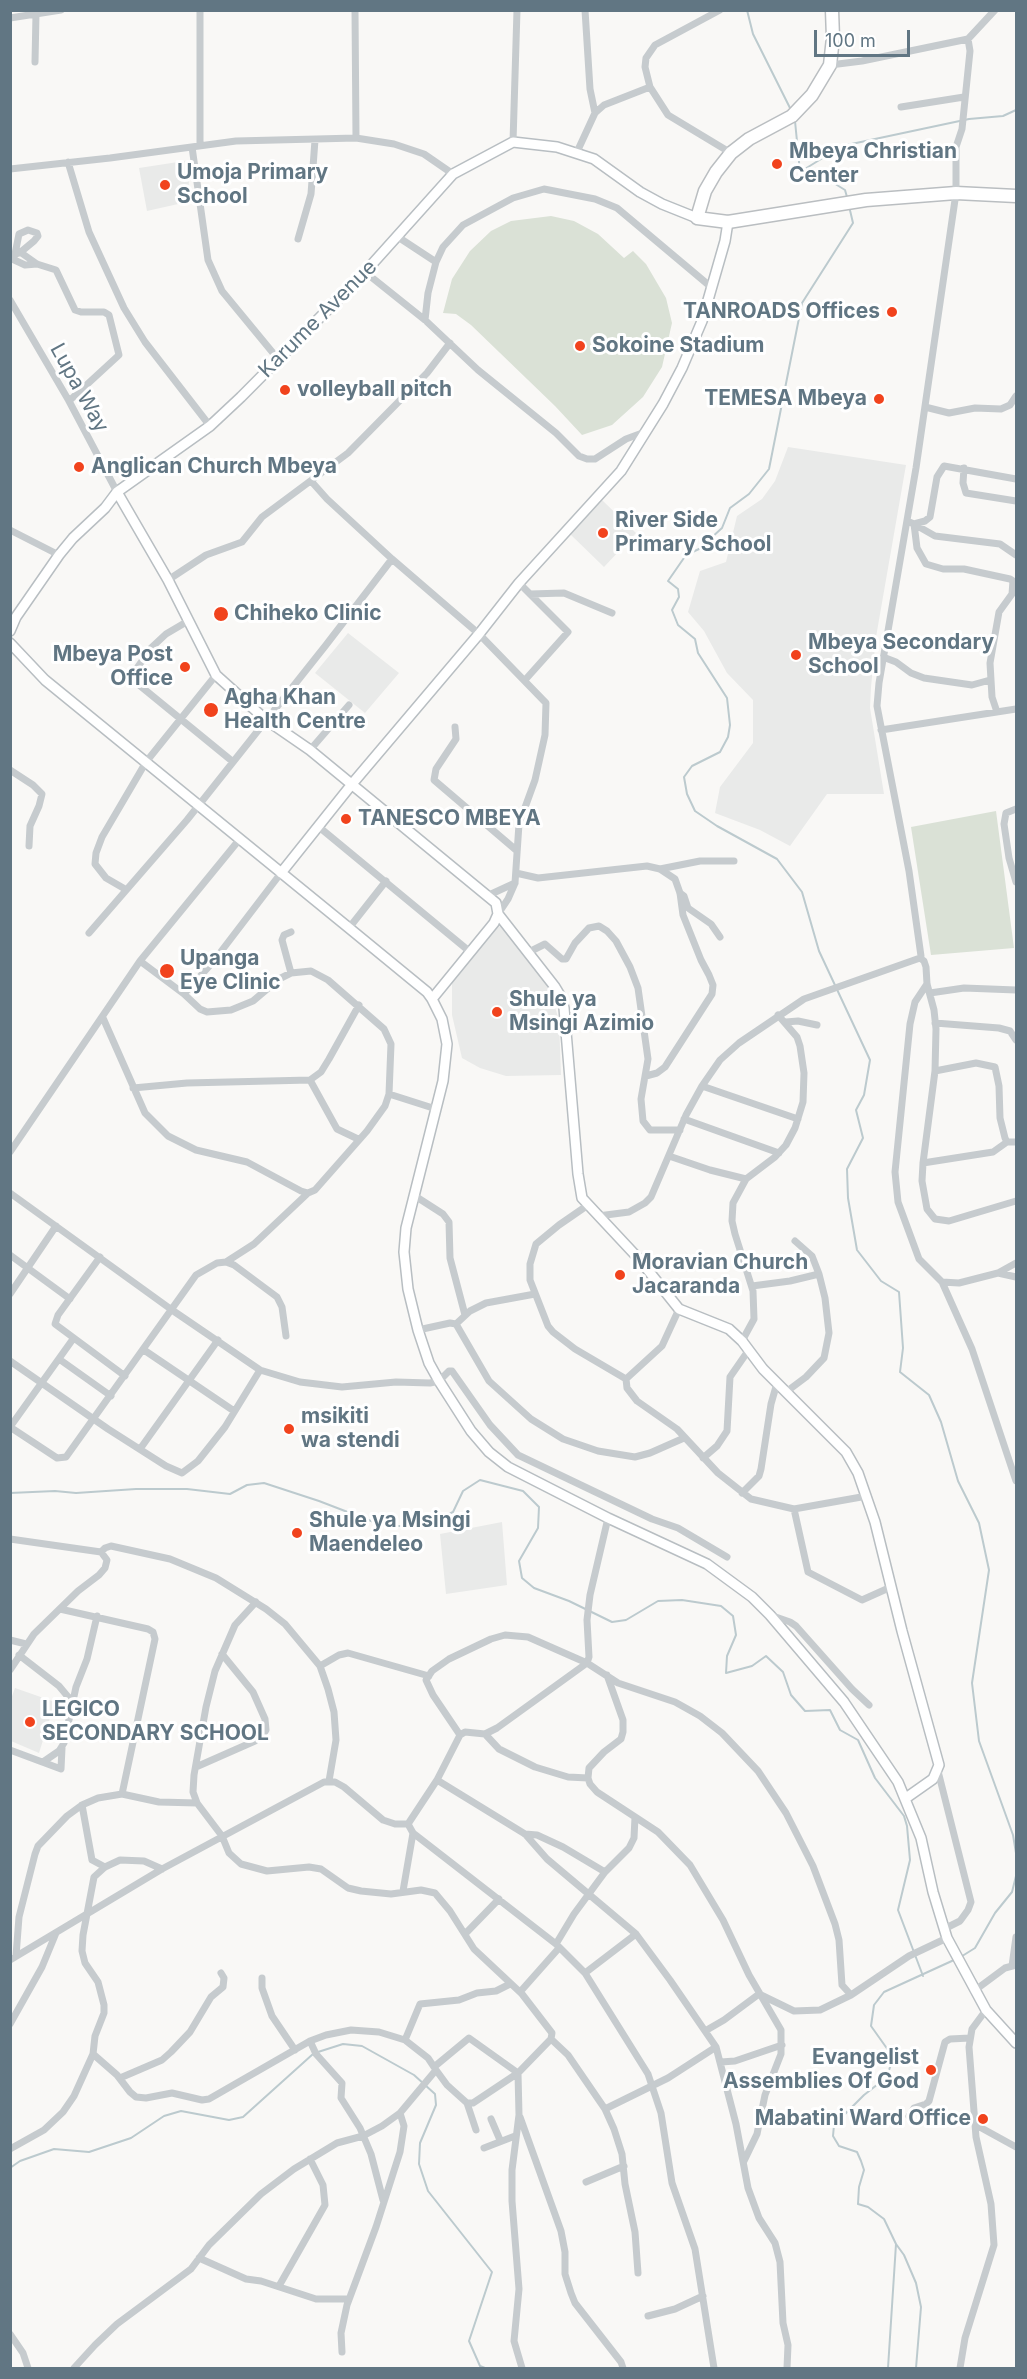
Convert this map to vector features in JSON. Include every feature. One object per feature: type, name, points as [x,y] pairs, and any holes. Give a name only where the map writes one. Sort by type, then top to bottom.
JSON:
[{"type":"highway","points":[[832,10],[833,38],[830,65],[812,95],[796,113],[749,139],[732,153],[716,172],[705,191],[697,218],[728,222],[866,200],[956,193],[1017,196]]},
{"type":"main road","points":[[513,142],[557,147],[594,159],[640,192],[697,218]]},
{"type":"main road","name":"Karume Avenue","points":[[10,631],[13,620],[59,555],[73,538],[105,508],[117,492],[210,426],[365,272],[453,174],[513,142]]},
{"type":"main road","points":[[281,873],[519,583],[621,471],[682,368],[702,321],[725,241],[728,222]]},
{"type":"main road","points":[[117,492],[168,580],[216,675],[266,719],[310,750],[489,895],[496,903],[498,915],[555,987],[564,1008],[582,1198],[639,1259],[679,1309],[729,1329],[777,1383],[846,1452],[867,1496],[939,1765],[938,1771],[928,1784],[906,1798]]},
{"type":"main road","points":[[10,643],[45,680],[349,928],[432,999],[442,1019],[447,1044],[443,1081],[406,1228],[404,1252],[408,1289],[418,1330],[429,1363],[439,1381],[471,1431],[489,1452],[508,1467],[608,1518],[707,1564],[743,1590],[770,1615],[844,1702],[867,1733],[906,1798],[921,1838],[930,1883],[953,1950],[986,2010],[1017,2043]]},
{"type":"main road","points":[[10,654],[25,661]]},
{"type":"main road","points":[[432,999],[498,915]]},
{"type":"street","points":[[10,18],[61,10]]},
{"type":"street","points":[[201,10],[196,146],[208,260],[222,291],[278,359]]},
{"type":"street","points":[[355,10],[356,138]]},
{"type":"street","points":[[513,142],[517,10]]},
{"type":"street","points":[[585,10],[590,90],[595,113]]},
{"type":"street","points":[[720,10],[655,45],[646,58],[646,76],[650,87],[668,115],[732,153]]},
{"type":"street","points":[[830,65],[862,61],[968,39],[995,10]]},
{"type":"street","points":[[35,62],[36,14]]},
{"type":"street","points":[[920,958],[921,945],[916,912],[878,706],[883,657],[910,522],[956,193],[956,147],[962,129],[970,51],[968,39]]},
{"type":"street","points":[[577,152],[595,113],[604,105],[650,87]]},
{"type":"street","points":[[901,107],[964,97]]},
{"type":"street","points":[[10,169],[236,141],[356,138],[394,144],[424,154],[453,174]]},
{"type":"street","points":[[298,239],[311,194],[315,140]]},
{"type":"street","points":[[68,162],[89,232],[124,308],[145,342],[210,426]]},
{"type":"street","points":[[425,320],[428,293],[436,262],[443,247],[463,225],[490,209],[513,198],[544,189],[595,199],[616,208],[711,287]]},
{"type":"street","points":[[398,237],[436,262]]},
{"type":"street","points":[[14,255],[56,270],[75,310],[104,312],[109,315],[119,353],[69,401]]},
{"type":"street","points":[[365,272],[425,320],[478,370],[556,433],[579,456],[596,459],[626,439],[645,432]]},
{"type":"street","name":"Lupa Way","points":[[10,300],[69,401],[117,492]]},
{"type":"street","points":[[168,580],[206,555],[243,542],[262,518],[348,453],[427,373],[450,343]]},
{"type":"street","points":[[925,406],[949,413],[975,408],[1001,409],[1010,405],[1017,396]]},
{"type":"street","points":[[910,522],[925,521],[930,517],[937,477],[942,467],[964,468],[1017,479]]},
{"type":"street","points":[[964,468],[963,483],[966,493],[1017,501]]},
{"type":"street","points":[[311,481],[327,499],[392,559],[479,634],[546,703],[548,716],[535,780],[519,824],[515,883],[498,915]]},
{"type":"street","points":[[910,522],[935,536],[1000,544],[1017,555]]},
{"type":"street","points":[[910,522],[917,549],[926,564],[943,569],[964,569],[1010,579],[1014,583],[1014,592],[999,612],[990,663],[990,680],[997,712]]},
{"type":"street","points":[[10,530],[59,555]]},
{"type":"street","points":[[89,933],[197,806],[392,559]]},
{"type":"street","points":[[519,583],[568,632],[525,680]]},
{"type":"street","points":[[530,594],[564,593],[612,613]]},
{"type":"street","points":[[188,621],[166,634],[151,648],[133,678],[137,684],[232,761]]},
{"type":"street","points":[[883,657],[896,662],[911,674],[924,678],[972,685],[990,680]]},
{"type":"street","points":[[125,889],[106,878],[98,870],[95,858],[102,837],[146,762],[216,675]]},
{"type":"street","points":[[310,750],[349,705]]},
{"type":"street","points":[[881,730],[1017,709]]},
{"type":"street","points":[[455,727],[456,739],[436,769],[434,780],[516,850]]},
{"type":"street","points":[[10,770],[42,794],[30,826],[29,846]]},
{"type":"street","points":[[1017,809],[1006,813],[1004,824],[1009,858],[1017,882]]},
{"type":"street","points":[[319,827],[469,951]]},
{"type":"street","points":[[10,1152],[140,961],[239,840]]},
{"type":"street","points":[[660,869],[700,861],[734,861]]},
{"type":"street","points":[[516,873],[538,878],[647,866],[660,869],[675,879],[680,893],[683,915],[709,975],[713,986],[712,993],[665,1067],[657,1073],[646,1076]]},
{"type":"street","points":[[184,994],[219,955],[281,873]]},
{"type":"street","points":[[349,928],[386,881]]},
{"type":"street","points":[[489,895],[515,883]]},
{"type":"street","points":[[680,893],[684,896],[688,908],[711,924],[720,937]]},
{"type":"street","points":[[527,953],[545,944],[562,959],[566,959],[575,943],[589,928],[599,926],[616,941],[638,988],[647,1051],[641,1111],[647,1128],[659,1131],[680,1130]]},
{"type":"street","points":[[291,932],[284,935],[282,940],[291,973]]},
{"type":"street","points":[[598,1216],[629,1212],[651,1197],[684,1119],[702,1086],[720,1060],[739,1043],[804,999],[920,958]]},
{"type":"street","points":[[920,958],[925,962],[935,1023],[935,1071],[922,1163],[925,1202],[935,1219],[956,1220],[1017,1200]]},
{"type":"street","points":[[73,1339],[11,1427],[57,1458],[63,1459],[70,1454],[196,1275],[217,1263],[226,1262],[254,1244],[308,1193],[321,1184],[378,1118],[389,1094],[390,1038],[384,1029],[328,980],[311,971],[291,973],[279,979],[253,1001],[231,1010],[207,1012],[140,961]]},
{"type":"street","points":[[927,984],[915,1002],[910,1024],[895,1172],[898,1202],[916,1253],[924,1265],[942,1282],[972,1349],[1017,1481]]},
{"type":"street","points":[[930,993],[964,988],[1017,990]]},
{"type":"street","points":[[133,1088],[187,1083],[310,1080],[321,1072],[358,1005]]},
{"type":"street","points":[[742,1341],[754,1319],[752,1286],[732,1221],[733,1203],[746,1179],[786,1145],[803,1102],[804,1073],[797,1037],[778,1015]]},
{"type":"street","points":[[103,1018],[145,1113],[168,1136],[196,1150],[247,1162],[292,1188],[308,1193]]},
{"type":"street","points":[[786,1022],[798,1021],[816,1025]]},
{"type":"street","points":[[935,1023],[999,1028],[1010,1031],[1017,1040]]},
{"type":"street","points":[[935,1071],[975,1063],[995,1067],[999,1086],[1000,1118],[1007,1142]]},
{"type":"street","points":[[310,1080],[337,1130],[358,1139]]},
{"type":"street","points":[[702,1086],[798,1119]]},
{"type":"street","points":[[389,1094],[436,1109]]},
{"type":"street","points":[[684,1119],[779,1153]]},
{"type":"street","points":[[922,1163],[993,1152],[1007,1142],[1017,1142]]},
{"type":"street","points":[[669,1156],[746,1179]]},
{"type":"street","points":[[11,1194],[260,1370],[300,1382],[328,1386],[439,1381],[449,1371],[452,1371],[490,1425],[518,1455],[652,1519],[678,1528],[727,1557]]},
{"type":"street","points":[[415,1196],[443,1214],[449,1222],[450,1258],[465,1315]]},
{"type":"street","points":[[588,1205],[536,1244],[530,1264],[530,1280],[548,1326],[553,1332],[575,1349],[626,1379],[631,1395],[637,1401],[671,1425],[742,1493],[762,1503],[794,1509],[867,1496]]},
{"type":"street","points":[[10,1294],[56,1226]]},
{"type":"street","points":[[786,1392],[811,1372],[826,1352],[830,1333],[819,1274],[812,1256],[795,1241]]},
{"type":"street","points":[[10,1255],[70,1299]]},
{"type":"street","points":[[100,1257],[55,1322],[56,1326],[124,1376]]},
{"type":"street","points":[[226,1262],[234,1265],[277,1297],[282,1307],[286,1336]]},
{"type":"street","points":[[942,1282],[959,1283],[998,1273],[1017,1263]]},
{"type":"street","points":[[998,1273],[1017,1277]]},
{"type":"street","points":[[752,1286],[819,1274]]},
{"type":"street","points":[[456,1324],[465,1315],[486,1303],[535,1294]]},
{"type":"street","points":[[626,1379],[662,1346],[679,1309]]},
{"type":"street","points":[[418,1330],[450,1323],[456,1324]]},
{"type":"street","points":[[456,1324],[489,1381],[531,1419],[563,1439],[604,1453],[635,1457],[684,1438]]},
{"type":"street","points":[[140,1449],[218,1340]]},
{"type":"street","points":[[144,1350],[234,1411]]},
{"type":"street","points":[[704,1458],[728,1431],[730,1377],[748,1352]]},
{"type":"street","points":[[59,1359],[111,1396]]},
{"type":"street","points":[[10,1361],[176,1472],[187,1472],[203,1455],[260,1370]]},
{"type":"street","points":[[742,1493],[759,1476],[771,1404],[777,1383]]},
{"type":"street","points":[[794,1509],[808,1572],[862,1600],[891,1587]]},
{"type":"street","points":[[408,1824],[437,1780],[460,1734],[465,1732],[484,1734],[497,1728],[587,1663],[589,1657],[587,1620],[590,1595],[608,1518]]},
{"type":"street","points":[[10,1539],[101,1552],[106,1556],[105,1568],[46,1620],[26,1644],[10,1671]]},
{"type":"street","points":[[101,1552],[111,1546],[170,1559],[216,1578],[285,1624],[320,1666],[328,1689],[336,1726],[334,1757],[329,1781]]},
{"type":"street","points":[[93,2054],[120,2078],[136,2097],[152,2098],[172,2093],[202,2100],[227,2090],[295,2049],[313,2048],[351,2031],[380,2032],[405,2040],[429,2058],[459,2098],[467,2103],[473,2103],[518,2073],[551,2039],[552,2033],[536,2010],[474,1948],[438,1895],[421,1890],[391,1894],[352,1890],[327,1872],[316,1868],[267,1871],[250,1867],[234,1859],[222,1836],[196,1803],[193,1792],[206,1707],[222,1654],[236,1626],[255,1602]]},
{"type":"street","points":[[60,1609],[97,1616],[153,1632],[155,1639],[122,1794]]},
{"type":"street","points":[[770,1615],[796,1626],[869,1705]]},
{"type":"street","points":[[10,1750],[61,1769],[62,1748],[76,1687],[87,1659],[97,1616]]},
{"type":"street","points":[[460,1734],[426,1680],[438,1666],[464,1651],[505,1635],[528,1637],[587,1663],[618,1683],[675,1702],[700,1716],[722,1733],[758,1771],[782,1806],[813,1866],[835,1924],[839,1940],[842,1984],[851,1995]]},
{"type":"street","points":[[10,1640],[26,1644]]},
{"type":"street","points":[[320,1666],[339,1655],[348,1653],[429,1676]]},
{"type":"street","points":[[196,1767],[255,1741],[266,1730],[265,1719],[253,1692],[222,1654]]},
{"type":"street","points":[[19,1655],[59,1686],[69,1698],[71,1713]]},
{"type":"street","points":[[607,1675],[623,1720],[623,1732],[621,1739],[589,1768],[588,1778],[597,1792],[658,1832],[690,1865],[723,1920],[759,1994],[781,2030],[782,2045],[763,2104],[757,2134],[744,2161]]},
{"type":"street","points":[[59,1686],[76,1687]]},
{"type":"street","points":[[484,1734],[499,1749],[535,1767],[568,1777],[588,1778]]},
{"type":"street","points":[[44,1762],[62,1748]]},
{"type":"street","points":[[759,1994],[801,2012],[820,2010],[851,1995],[946,1934],[960,1921],[971,1902],[938,1771]]},
{"type":"street","points":[[437,1780],[525,1834],[547,1859],[636,1934],[716,2048],[744,2161],[744,2174],[750,2195],[759,2218],[775,2243],[782,2269],[783,2323],[788,2345],[788,2368]]},
{"type":"street","points":[[13,1958],[162,1869],[329,1781],[344,1787],[383,1820],[394,1824],[408,1824]]},
{"type":"street","points":[[13,1958],[28,1874],[38,1845],[53,1829],[82,1805],[98,1798],[122,1794],[159,1802],[196,1803]]},
{"type":"street","points":[[82,1805],[92,1860],[105,1867]]},
{"type":"street","points":[[520,1992],[557,1946],[569,1922],[605,1872],[629,1848],[634,1838],[635,1817]]},
{"type":"street","points":[[408,1824],[413,1833],[557,1946],[585,1973],[652,2085],[661,2113],[672,2183],[695,2249],[714,2368]]},
{"type":"street","points":[[404,1891],[413,1833]]},
{"type":"street","points":[[525,1834],[537,1835],[563,1847],[605,1872]]},
{"type":"street","points":[[10,2149],[44,2130],[63,2112],[79,2086],[93,2054],[95,2036],[104,2013],[104,2005],[98,1983],[85,1963],[82,1951],[94,1876],[105,1867],[127,1860],[144,1861],[162,1869]]},
{"type":"street","points":[[465,1934],[499,1899]]},
{"type":"street","points":[[10,2025],[42,1967],[56,1933]]},
{"type":"street","points":[[585,1973],[636,1934]]},
{"type":"street","points":[[974,1991],[999,1972],[1015,1966],[1017,1937]]},
{"type":"street","points":[[120,2078],[162,2060],[171,2052],[190,2032],[211,1997],[223,1987],[224,1978],[221,1973]]},
{"type":"street","points":[[262,1978],[263,1993],[272,2016],[295,2049]]},
{"type":"street","points":[[405,2040],[420,2004],[459,2000],[496,1991],[510,1984]]},
{"type":"street","points":[[705,2031],[759,1994]]},
{"type":"street","points":[[960,2368],[965,2338],[994,2245],[991,2204],[978,2149],[969,2047],[972,2029],[986,2010]]},
{"type":"street","points":[[74,2368],[117,2324],[191,2269],[209,2245],[250,2204],[310,2159],[337,2143],[363,2136],[400,2113],[435,2069],[469,2038],[518,2073]]},
{"type":"street","points":[[909,2116],[914,2108],[929,2101],[945,2042],[950,2038],[970,2038]]},
{"type":"street","points":[[551,2039],[568,2055],[605,2109],[614,2129],[624,2166],[625,2184],[637,2240],[636,2259],[639,2273]]},
{"type":"street","points":[[721,2062],[735,2061],[782,2045]]},
{"type":"street","points":[[313,2048],[342,2083],[341,2098],[363,2136],[375,2168],[384,2203]]},
{"type":"street","points":[[605,2109],[688,2066],[716,2048]]},
{"type":"street","points":[[518,2073],[519,2115],[515,2136],[512,2200],[519,2289],[514,2341],[522,2368]]},
{"type":"street","points":[[467,2103],[476,2130]]},
{"type":"street","points":[[342,2352],[341,2333],[348,2299],[384,2203],[400,2152],[404,2126],[400,2113]]},
{"type":"street","points":[[519,2115],[561,2231],[566,2274],[571,2293],[581,2311],[621,2362],[623,2368]]},
{"type":"street","points":[[491,2119],[500,2140]]},
{"type":"street","points":[[976,2126],[1017,2146]]},
{"type":"street","points":[[484,2148],[515,2136]]},
{"type":"street","points":[[279,2286],[325,2205],[323,2185],[310,2159]]},
{"type":"street","points":[[586,2182],[624,2166]]},
{"type":"street","points":[[199,2258],[246,2279],[279,2286],[316,2300],[348,2299]]},
{"type":"street","points":[[648,2316],[665,2313],[703,2296]]},
{"type":"street","points":[[10,2334],[23,2353],[28,2368]]},
{"type":"shaded area","name":"Umoja Primary School","points":[[191,160],[187,202],[147,211],[139,168]]},
{"type":"shaded area","name":"Sokoine Stadium","points":[[551,216],[574,221],[598,234],[624,258],[633,251],[646,264],[666,298],[672,323],[662,367],[643,397],[612,425],[582,435],[471,325],[456,314],[443,313],[452,279],[470,251],[491,231],[511,221]]},
{"type":"shaded area","name":"Mbeya Secondary School","points":[[788,447],[906,465],[876,637],[871,687],[870,708],[884,794],[827,794],[790,846],[760,830],[715,813],[720,787],[753,743],[753,700],[727,673],[704,631],[688,612],[700,571],[726,562],[737,516],[762,499],[775,481]]},
{"type":"shaded area","name":"River Side Primary School","points":[[602,500],[636,533],[604,567],[570,534]]},
{"type":"shaded area","points":[[348,633],[399,673],[365,713],[315,673]]},
{"type":"shaded area","points":[[996,811],[1014,948],[931,955],[911,827]]},
{"type":"shaded area","points":[[502,925],[548,981],[559,1021],[561,1075],[506,1076],[480,1068],[462,1058],[452,1015],[452,971],[466,947]]},
{"type":"shaded area","points":[[502,1522],[507,1585],[446,1594],[440,1534]]},
{"type":"shaded area","name":"LEGICO SECONDARY SCHOOL","points":[[15,1688],[55,1702],[39,1753],[11,1741],[11,1699]]},
{"type":"waterway","points":[[747,10],[753,34],[791,110]]},
{"type":"waterway","points":[[800,172],[842,146],[969,119],[1003,116],[1016,110]]},
{"type":"waterway","points":[[795,121],[800,172]]},
{"type":"waterway","points":[[800,172],[824,177],[845,190],[847,197]]},
{"type":"waterway","points":[[849,206],[853,223],[802,303],[769,469],[749,494],[730,508],[722,528],[699,549],[686,555],[668,581],[678,589],[679,597],[672,610],[678,625],[695,639],[698,653],[727,698],[730,725],[728,737],[720,752],[692,766],[684,777],[687,794],[695,811],[717,826],[777,859],[802,892],[819,951],[870,1060],[864,1095],[856,1110],[863,1138],[847,1169],[848,1198],[857,1250],[881,1281],[899,1292],[903,1348],[900,1372],[929,1395],[941,1422],[958,1481],[979,1523],[989,1570],[972,1683],[979,1741],[1013,1835],[1016,1853]]},
{"type":"waterway","points":[[10,1493],[187,1489],[230,1494],[247,1485],[264,1483],[384,1526],[424,1526],[453,1512],[463,1491],[480,1480],[523,1491],[539,1507],[538,1528],[519,1561],[522,1578],[534,1588],[569,1601],[612,1622],[626,1620],[658,1601],[682,1600],[721,1606],[733,1616],[736,1635],[727,1656],[726,1673],[752,1666],[766,1656],[783,1672],[791,1695],[805,1711],[830,1710],[840,1730],[858,1740],[875,1778],[904,1816],[907,1826],[910,1860],[898,1910],[923,1976]]},
{"type":"waterway","points":[[959,1958],[975,1948],[995,1913],[1012,1892],[1016,1876]]},
{"type":"waterway","points":[[888,2368],[896,2244],[884,2219],[868,2207],[858,2204],[859,2187],[864,2170],[857,2152],[839,2146],[833,2136],[834,2125],[864,2095],[887,2077],[893,2057],[871,2026],[874,2005],[884,1992],[954,1960]]},
{"type":"waterway","points":[[318,2052],[343,2044],[362,2046],[414,2075],[435,2094],[436,2105],[420,2143],[419,2164],[428,2191],[492,2272],[469,2341],[480,2366],[485,2368]]},
{"type":"waterway","points":[[10,2168],[20,2161],[54,2149],[89,2152],[131,2138],[164,2116],[181,2111],[229,2120],[243,2117],[313,2054]]},
{"type":"waterway","points":[[896,2244],[904,2255],[916,2283],[921,2307],[916,2368]]},
{"type":"place","name":"Mbeya Christian Center","points":[[777,164]]},
{"type":"place","name":"Umoja Primary School","points":[[165,185]]},
{"type":"place","name":"TANROADS Offices","points":[[892,312]]},
{"type":"place","name":"Sokoine Stadium","points":[[580,346]]},
{"type":"place","name":"volleyball pitch","points":[[285,390]]},
{"type":"place","name":"TEMESA Mbeya","points":[[879,399]]},
{"type":"place","name":"Anglican Church Mbeya","points":[[79,467]]},
{"type":"place","name":"River Side Primary School","points":[[603,533]]},
{"type":"place","name":"Chiheko Clinic","points":[[221,614]]},
{"type":"place","name":"Mbeya Secondary School","points":[[796,655]]},
{"type":"place","name":"Mbeya Post Office","points":[[185,667]]},
{"type":"place","name":"Agha Khan Health Centre","points":[[211,710]]},
{"type":"place","name":"TANESCO MBEYA","points":[[346,819]]},
{"type":"place","name":"Upanga Eye Clinic","points":[[167,971]]},
{"type":"place","name":"Shule ya Msingi Azimio","points":[[497,1012]]},
{"type":"place","name":"Moravian Church Jacaranda","points":[[620,1275]]},
{"type":"place","name":"msikiti wa stendi","points":[[289,1429]]},
{"type":"place","name":"Shule ya Msingi Maendeleo","points":[[297,1533]]},
{"type":"place","name":"LEGICO SECONDARY SCHOOL","points":[[30,1722]]},
{"type":"place","name":"Evangelist Assemblies Of God","points":[[931,2070]]},
{"type":"place","name":"Mabatini Ward Office","points":[[983,2119]]}]
